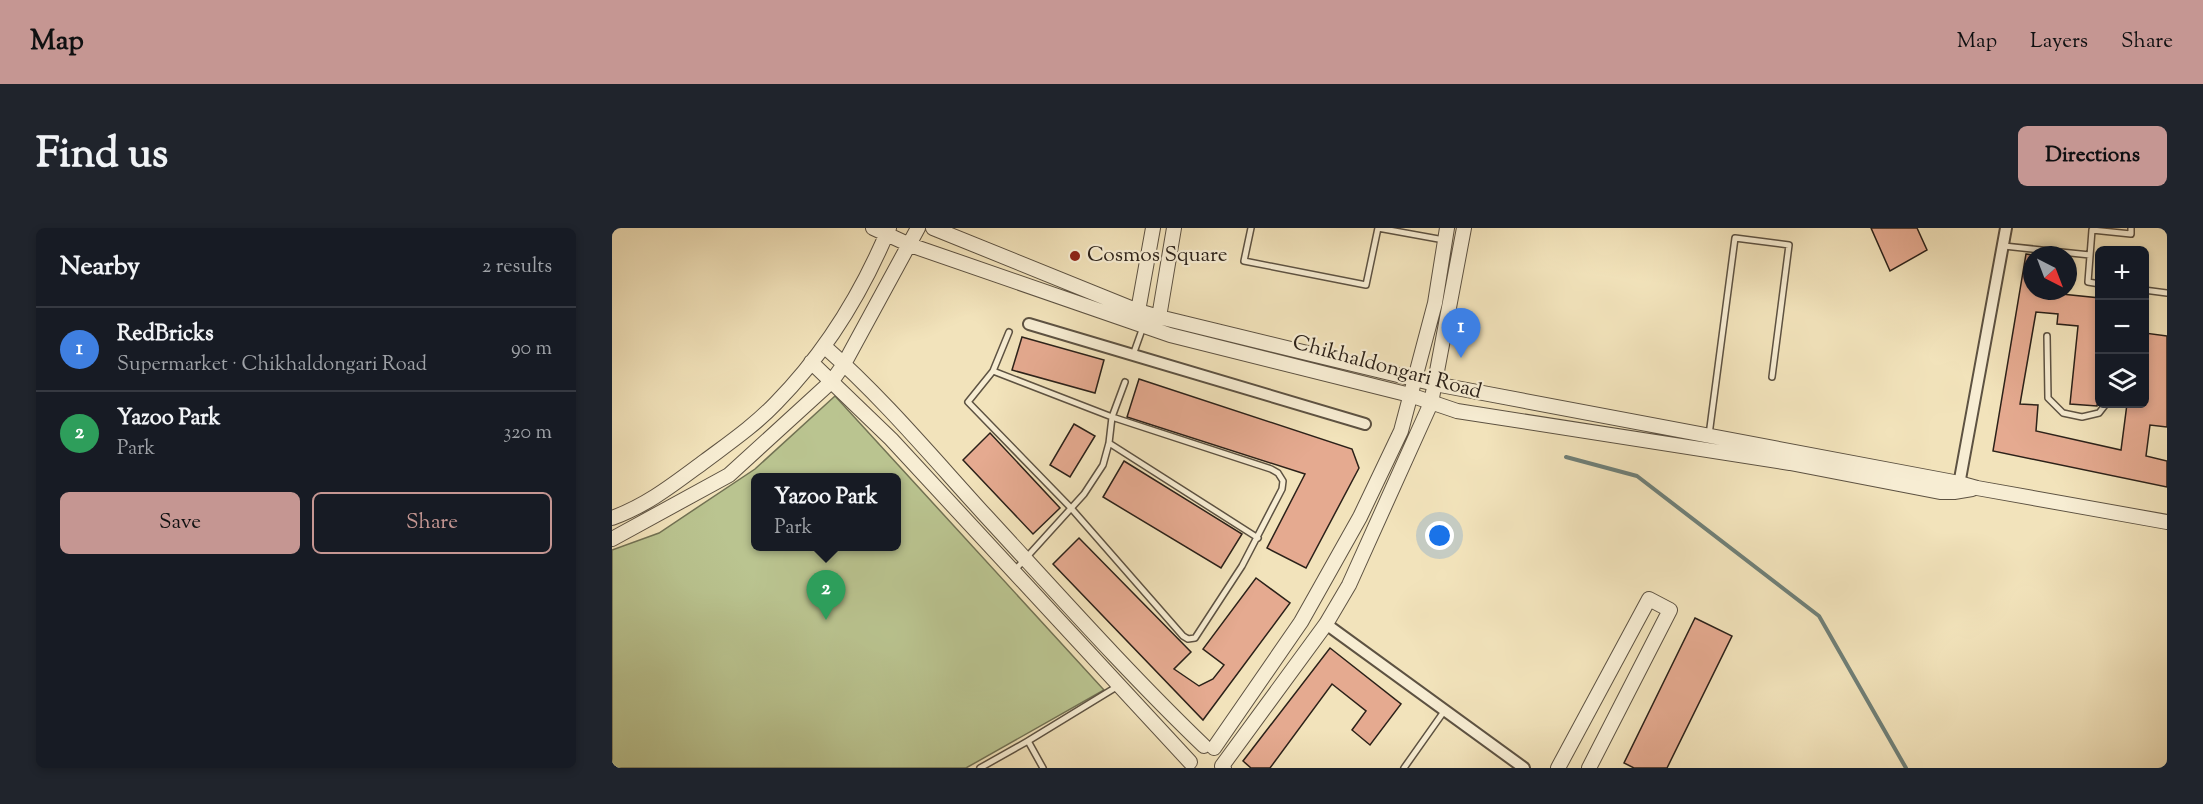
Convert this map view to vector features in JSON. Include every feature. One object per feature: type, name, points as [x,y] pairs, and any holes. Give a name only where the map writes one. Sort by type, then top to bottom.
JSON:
[{"type":"street","name":"Chikhaldongari Road","points":[[873,228],[888,232],[910,245],[1170,335],[1410,395],[1457,411],[1790,463],[1940,492],[1959,487]]},
{"type":"street","points":[[612,539],[729,475],[832,381],[844,364],[918,228]]},
{"type":"street","name":"Chikhaldongari Road","points":[[933,228],[1138,311],[1435,384],[1709,435],[1959,487],[1977,488],[2167,522]]},
{"type":"street","points":[[1138,311],[1153,228]]},
{"type":"street","points":[[1159,317],[1174,228]]},
{"type":"street","points":[[1222,767],[1326,624],[1349,585],[1431,403],[1464,228]]},
{"type":"street","points":[[1959,487],[2006,228]]},
{"type":"street","points":[[612,518],[658,496],[776,404],[825,347],[839,327],[874,266],[888,232]]},
{"type":"street","points":[[1190,765],[1194,751],[1209,747],[1301,622],[1360,517],[1401,430],[1435,303],[1446,234]]},
{"type":"street","points":[[1029,324],[1365,424]]},
{"type":"street","points":[[825,347],[875,394],[1151,695],[1222,758],[1222,767]]},
{"type":"street","points":[[811,362],[891,439],[1190,765]]},
{"type":"street","points":[[1558,768],[1649,600],[1670,610],[1589,768]]},
{"type":"street","points":[[1326,624],[1524,768]]},
{"type":"lane","points":[[1251,228],[1244,261],[1366,285],[1378,228],[1446,234]]},
{"type":"lane","points":[[2095,283],[2088,282],[2092,230],[2131,234],[2131,228]]},
{"type":"lane","points":[[1709,435],[1735,238],[1789,245],[1773,377]]},
{"type":"lane","points":[[2004,246],[2090,255]]},
{"type":"lane","points":[[2149,291],[2167,293]]},
{"type":"lane","points":[[1133,355],[1143,325]]},
{"type":"lane","points":[[993,371],[1112,417],[1278,473],[1283,480],[1282,489],[1258,538],[1195,638],[1188,639],[1183,636],[1071,508],[968,402],[993,371],[1009,332]]},
{"type":"lane","points":[[2047,336],[2049,398],[2063,413],[2082,417],[2099,413],[2103,408]]},
{"type":"lane","points":[[1014,571],[1084,494],[1103,465],[1109,443],[1112,417],[1125,382]]},
{"type":"lane","points":[[1109,443],[1258,538]]},
{"type":"lane","points":[[980,768],[1119,685]]},
{"type":"lane","points":[[1404,768],[1445,710]]},
{"type":"lane","points":[[1028,741],[1043,768]]},
{"type":"green space","points":[[835,396],[1104,690],[966,768],[612,768],[612,550],[659,533],[755,469]]},
{"type":"building","points":[[1871,228],[1917,228],[1927,250],[1890,271]]},
{"type":"building","points":[[2023,272],[2023,300],[2077,300],[2077,296],[2095,297],[2095,406],[2070,404],[2078,326],[2057,324],[2058,314],[2036,312],[2020,404],[2038,405],[2036,431],[2121,450],[2126,408],[2149,408],[2149,334],[2167,336],[2167,427],[2150,425],[2146,456],[2167,461],[2167,487],[1993,451]]},
{"type":"building","points":[[1022,337],[1104,360],[1095,393],[1012,370]]},
{"type":"building","points":[[1139,379],[1352,449],[1359,468],[1306,568],[1267,548],[1305,474],[1127,417]]},
{"type":"building","points":[[1074,424],[1095,436],[1070,477],[1050,465]]},
{"type":"building","points":[[990,433],[1060,508],[1033,534],[963,460]]},
{"type":"building","points":[[1124,461],[1242,534],[1221,568],[1103,497]]},
{"type":"building","points":[[1079,538],[1191,652],[1174,669],[1199,686],[1213,679],[1224,665],[1203,649],[1256,578],[1290,603],[1203,720],[1053,564]]},
{"type":"building","points":[[1695,618],[1732,636],[1667,768],[1634,768],[1624,763]]},
{"type":"building","points":[[1330,648],[1401,704],[1370,745],[1352,730],[1366,711],[1332,684],[1270,768],[1251,768],[1243,761]]},
{"type":"waterway","points":[[1566,457],[1637,476],[1819,616],[1906,768]]},
{"type":"place","name":"Cosmos Square","points":[[1075,256]]},
{"type":"place","name":"RedBricks","points":[[1461,358]]},
{"type":"place","name":"Yazoo Park","points":[[826,620]]}]
